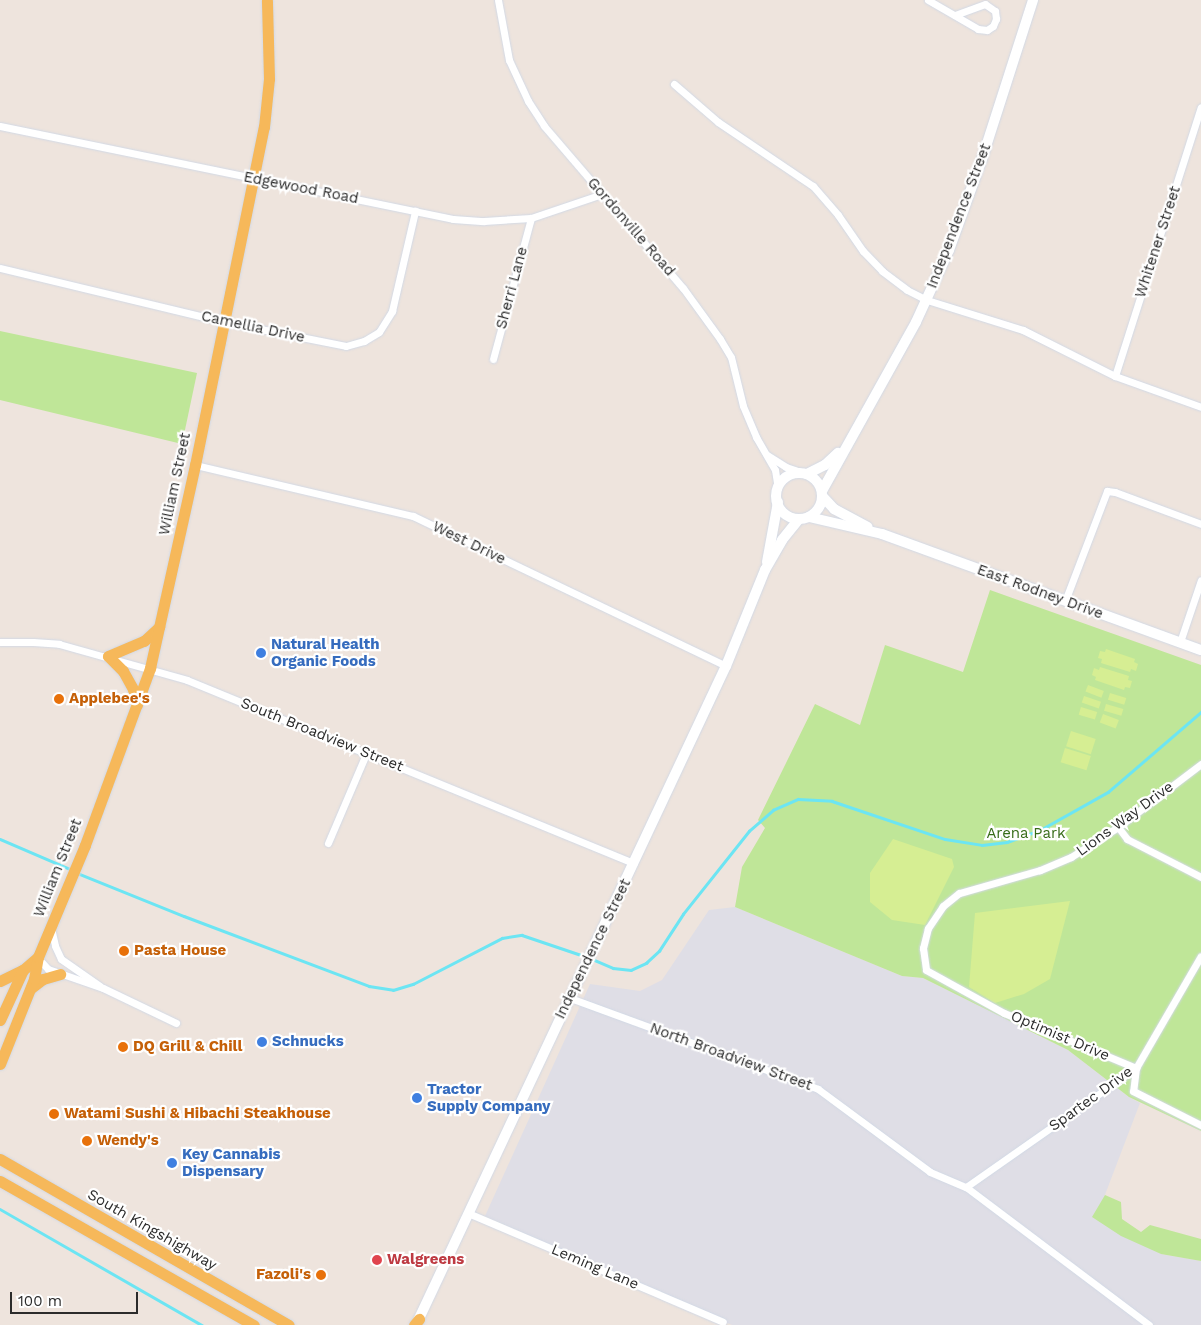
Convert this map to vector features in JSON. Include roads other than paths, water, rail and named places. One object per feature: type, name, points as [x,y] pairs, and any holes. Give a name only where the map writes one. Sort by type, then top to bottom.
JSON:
[{"type":"main road","name":"William Street","points":[[0,1064],[30,989],[38,957],[85,845],[150,668],[195,465],[264,127],[269,79],[267,0]]},
{"type":"main road","points":[[137,705],[133,689],[123,671],[108,656],[144,641],[159,627]]},
{"type":"main road","name":"William Street","points":[[0,1020],[23,970],[38,957]]},
{"type":"main road","points":[[0,981],[23,970]]},
{"type":"main road","points":[[30,989],[43,979],[60,974]]},
{"type":"main road","name":"South Kingshighway","points":[[2,1159],[290,1325]]},
{"type":"main road","points":[[0,1181],[254,1325]]},
{"type":"street","name":"Gordonville Road","points":[[498,0],[510,60],[528,101],[544,126],[684,288],[731,357],[743,406],[775,470],[778,488]]},
{"type":"street","points":[[928,0],[978,29],[987,30],[993,26],[996,19],[995,10],[985,4],[955,15]]},
{"type":"street","name":"Independence Street","points":[[822,494],[844,448],[927,300],[962,216],[1033,0]]},
{"type":"street","points":[[674,84],[718,122],[813,186],[838,215],[863,251],[882,270],[907,290],[927,300],[1024,330],[1115,376],[1201,406]]},
{"type":"street","name":"Whitener Street","points":[[1115,376],[1201,107]]},
{"type":"street","name":"Edgewood Road","points":[[0,126],[453,219],[484,221],[531,218],[602,194]]},
{"type":"street","name":"Camellia Drive","points":[[0,268],[225,322],[346,346],[364,341],[379,332],[392,311],[415,211]]},
{"type":"street","name":"Sherri Lane","points":[[493,359],[531,218]]},
{"type":"street","name":"Independence Street","points":[[805,474],[825,465],[844,448]]},
{"type":"street","points":[[767,454],[786,467],[805,474],[819,484],[822,494],[820,506],[804,518],[788,516],[778,502],[778,488],[785,478],[792,474],[805,474]]},
{"type":"street","name":"West Drive","points":[[195,465],[413,516],[726,666]]},
{"type":"street","points":[[1065,601],[1107,491],[1122,494],[1201,524]]},
{"type":"street","name":"East Rodney Drive","points":[[822,494],[834,509],[880,534]]},
{"type":"street","name":"Independence Street","points":[[765,570],[778,502]]},
{"type":"street","name":"Independence Street","points":[[418,1324],[468,1213],[726,666],[765,570],[782,540],[804,518]]},
{"type":"street","name":"East Rodney Drive","points":[[804,518],[880,534],[1201,650]]},
{"type":"street","points":[[1180,642],[1201,580]]},
{"type":"street","name":"South Broadview Street","points":[[0,642],[60,644],[108,656],[187,680],[634,863]]},
{"type":"street","points":[[328,843],[366,754]]},
{"type":"street","name":"Lions Way Drive","points":[[926,970],[923,948],[928,928],[943,906],[958,893],[1040,870],[1071,857],[1118,827],[1201,764]]},
{"type":"street","points":[[1118,827],[1127,839],[1201,877]]},
{"type":"street","points":[[51,927],[60,959],[103,988]]},
{"type":"street","name":"Spartec Drive","points":[[966,1188],[1136,1068],[1201,956]]},
{"type":"street","points":[[38,957],[48,969],[103,988],[176,1023]]},
{"type":"street","name":"Optimist Drive","points":[[926,970],[1004,1013],[1136,1068]]},
{"type":"street","name":"North Broadview Street","points":[[570,998],[818,1089],[930,1172],[966,1188],[1149,1325]]},
{"type":"street","points":[[1136,1068],[1133,1091],[1201,1125]]},
{"type":"street","name":"Leming Lane","points":[[468,1213],[723,1322]]},
{"type":"waterway","points":[[592,959],[613,968],[631,970],[646,963],[659,951],[683,914],[749,831],[773,810],[798,799],[832,801],[945,839],[982,845],[1007,842],[1040,830],[1108,792],[1201,712]]},
{"type":"waterway","points":[[0,839],[70,869]]},
{"type":"waterway","points":[[77,873],[369,986],[393,990],[413,984],[502,938],[522,935],[587,957]]},
{"type":"waterway","points":[[0,1209],[202,1325]]},
{"type":"place","name":"Natural Health Organic Foods","points":[[261,653]]},
{"type":"place","name":"Applebee's","points":[[59,699]]},
{"type":"place","name":"Pasta House","points":[[124,951]]},
{"type":"place","name":"Schnucks","points":[[262,1042]]},
{"type":"place","name":"DQ Grill & Chill","points":[[123,1047]]},
{"type":"place","name":"Tractor Supply Company","points":[[417,1098]]},
{"type":"place","name":"Watami Sushi & Hibachi Steakhouse","points":[[54,1114]]},
{"type":"place","name":"Wendy's","points":[[87,1141]]},
{"type":"place","name":"Key Cannabis Dispensary","points":[[172,1163]]},
{"type":"place","name":"Walgreens","points":[[377,1260]]},
{"type":"place","name":"Fazoli's","points":[[321,1275]]},
{"type":"park label","name":"Arena Park","points":[[1026,834]]}]
